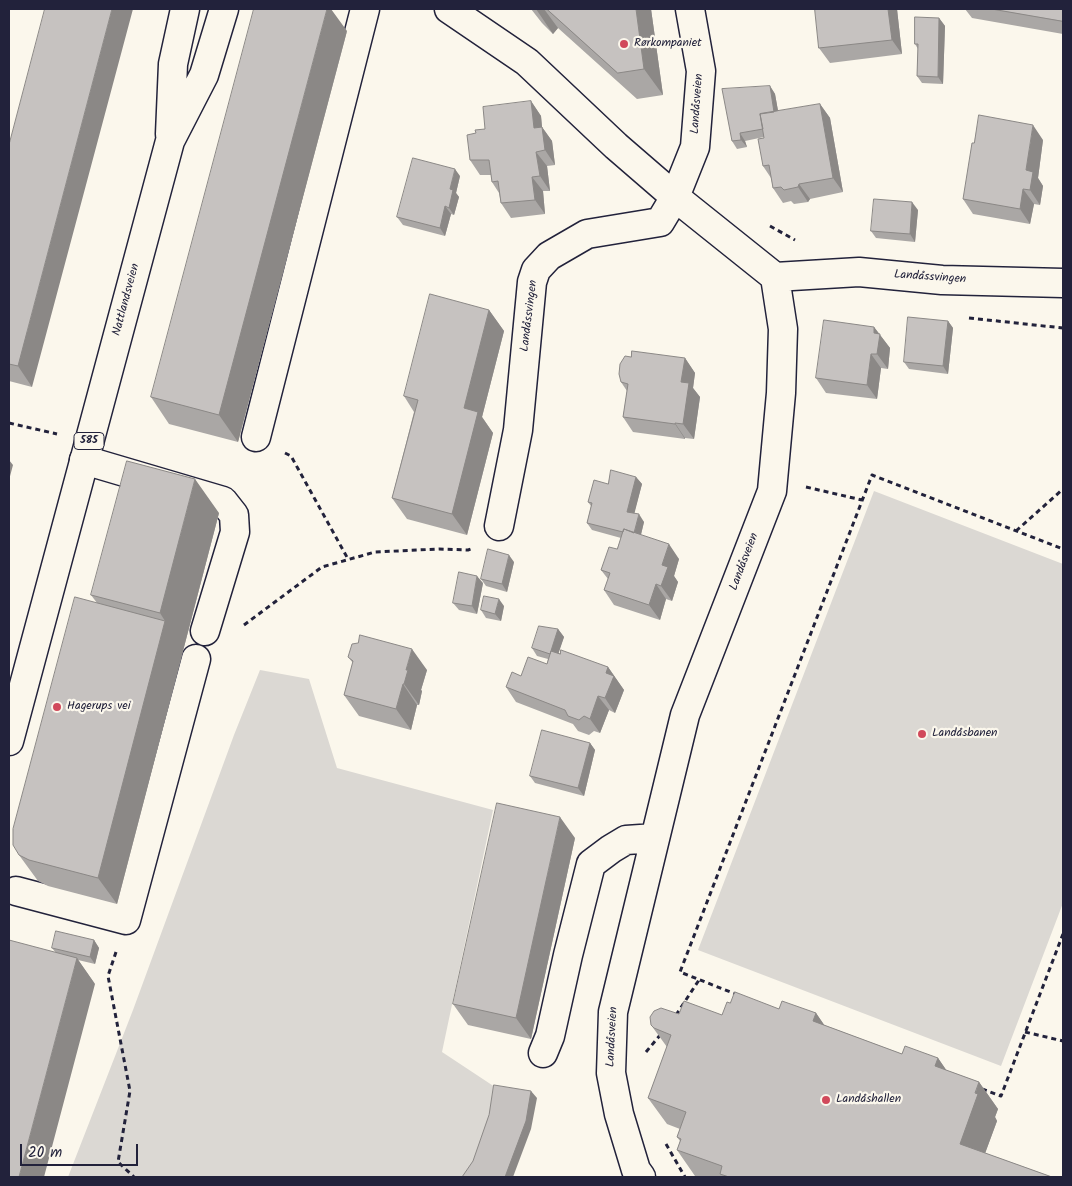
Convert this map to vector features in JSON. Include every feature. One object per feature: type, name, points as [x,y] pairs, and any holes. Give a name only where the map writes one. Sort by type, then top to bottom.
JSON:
[{"type":"street","name":"Nattlandsveien","points":[[170,141],[172,64],[185,9]]},
{"type":"street","name":"Nattlandsveien","points":[[9,741],[170,141],[204,75],[224,9]]},
{"type":"street","points":[[256,437],[365,9]]},
{"type":"street","points":[[449,9],[528,62],[616,146],[675,198],[775,277]]},
{"type":"street","name":"Landåsveien","points":[[675,198],[695,147],[701,71],[690,9]]},
{"type":"street","name":"Landåssvingen","points":[[499,526],[518,430],[532,282],[536,270],[549,256],[588,234],[660,222],[675,198]]},
{"type":"street","name":"Landåssvingen","points":[[775,277],[860,272],[942,280],[1063,283]]},
{"type":"street","name":"Landåsveien","points":[[635,1175],[619,1114],[611,1073],[613,1012],[685,715],[772,491],[781,394],[783,329],[775,277]]},
{"type":"street","points":[[84,460],[223,501],[234,515],[235,532],[205,630]]},
{"type":"street","points":[[16,891],[126,920],[196,659]]},
{"type":"street","points":[[543,1053],[550,1036],[591,864],[626,840],[656,838]]},
{"type":"path","points":[[9,423],[46,431]]},
{"type":"path","points":[[256,437],[291,456],[348,560]]},
{"type":"path","points":[[745,998],[680,972],[872,475],[1063,549]]},
{"type":"path","points":[[773,480],[862,500]]},
{"type":"path","points":[[1016,531],[1063,489]]},
{"type":"path","points":[[241,628],[322,567],[375,552],[439,549],[468,550],[487,544],[499,526]]},
{"type":"path","points":[[126,920],[108,976],[130,1091],[118,1162],[134,1177]]},
{"type":"path","points":[[973,1086],[1000,1096],[1063,934]]},
{"type":"path","points":[[674,1016],[699,980]]},
{"type":"path","points":[[611,1073],[647,1052],[664,1030]]},
{"type":"path","points":[[1025,1032],[1063,1041]]},
{"type":"shaded area","name":"Landåsbanen","points":[[874,491],[1063,564],[1063,903],[1001,1066],[698,950]]},
{"type":"shaded area","points":[[260,670],[309,679],[337,768],[493,810],[442,1052],[498,1089],[478,1177],[68,1177],[133,1010],[234,735]]},
{"type":"building","points":[[45,9],[112,9],[18,366],[9,364],[9,145]]},
{"type":"building","points":[[254,9],[327,9],[219,415],[151,397]]},
{"type":"building","points":[[547,9],[636,9],[644,69],[618,73]]},
{"type":"building","points":[[815,9],[888,9],[892,40],[819,48]]},
{"type":"building","points":[[992,9],[1063,9],[1063,21]]},
{"type":"building","points":[[915,17],[939,18],[938,77],[917,76],[918,44],[915,44]]},
{"type":"building","points":[[770,86],[774,112],[760,114],[763,129],[740,133],[741,140],[732,141],[722,89]]},
{"type":"building","points":[[531,101],[534,128],[542,127],[545,150],[536,152],[540,176],[532,177],[535,200],[501,203],[498,181],[492,182],[489,160],[470,160],[467,135],[476,133],[475,130],[485,129],[483,107]]},
{"type":"building","points":[[820,104],[833,178],[799,184],[798,187],[784,190],[781,187],[773,188],[769,165],[763,166],[758,139],[764,138],[760,114]]},
{"type":"building","points":[[979,115],[1033,125],[1026,170],[1033,172],[1030,190],[1023,189],[1020,209],[963,199],[972,143],[974,143]]},
{"type":"building","points":[[413,158],[455,169],[450,189],[453,190],[449,208],[445,206],[440,228],[397,217]]},
{"type":"building","points":[[874,199],[912,202],[910,234],[871,231]]},
{"type":"building","points":[[430,294],[489,310],[464,408],[478,412],[452,514],[392,498],[418,400],[404,396]]},
{"type":"building","points":[[908,317],[948,321],[943,366],[904,362]]},
{"type":"building","points":[[824,320],[874,327],[874,333],[880,334],[877,354],[871,354],[867,385],[816,378]]},
{"type":"building","points":[[632,351],[685,358],[681,382],[689,383],[683,424],[623,417],[628,384],[621,382],[619,374],[620,364],[625,356],[631,357]]},
{"type":"building","points":[[127,461],[195,479],[160,613],[91,595]]},
{"type":"building","points":[[611,470],[636,477],[627,512],[639,514],[634,533],[624,529],[623,532],[587,523],[592,503],[588,502],[594,480],[608,484]]},
{"type":"building","points":[[624,529],[669,544],[662,565],[668,567],[661,586],[656,584],[649,605],[604,590],[610,573],[601,570],[609,547],[617,549]]},
{"type":"building","points":[[488,549],[509,555],[502,584],[481,579]]},
{"type":"building","points":[[459,572],[477,576],[472,606],[453,603]]},
{"type":"building","points":[[484,596],[499,599],[495,614],[481,610]]},
{"type":"building","points":[[75,597],[165,621],[98,878],[29,860],[19,855],[13,845],[13,829]]},
{"type":"building","points":[[539,626],[558,629],[550,654],[532,648]]},
{"type":"building","points":[[360,635],[412,649],[406,670],[408,670],[396,709],[344,695],[353,661],[348,657],[352,644],[358,643]]},
{"type":"building","points":[[561,650],[608,667],[606,673],[614,676],[605,698],[598,696],[590,719],[584,716],[579,720],[568,716],[565,710],[506,687],[512,672],[521,676],[528,657],[547,664],[551,651],[560,654]]},
{"type":"building","points":[[542,730],[590,743],[578,788],[530,776]]},
{"type":"building","points":[[497,803],[560,817],[516,1018],[453,1004]]},
{"type":"building","points":[[56,931],[94,940],[90,957],[52,948]]},
{"type":"building","points":[[9,940],[77,958],[19,1177],[9,1177]]},
{"type":"building","name":"Landåshallen","points":[[735,992],[779,1009],[782,1001],[816,1013],[813,1021],[902,1054],[905,1046],[938,1058],[935,1066],[979,1082],[975,1093],[978,1094],[960,1144],[1052,1177],[729,1177],[720,1174],[722,1166],[677,1150],[681,1139],[677,1137],[686,1112],[648,1098],[671,1035],[654,1028],[651,1025],[650,1017],[654,1011],[661,1008],[679,1014],[684,1001],[722,1015],[727,1002],[730,1003]]},
{"type":"building","points":[[494,1085],[531,1091],[526,1121],[505,1177],[462,1177],[473,1161],[489,1115]]},
{"type":"place","name":"Rørkompaniet","points":[[624,44]]},
{"type":"place","name":"Hagerups vei","points":[[57,707]]},
{"type":"place","name":"Landåsbanen","points":[[922,734]]},
{"type":"place","name":"Landåshallen","points":[[826,1100]]}]
